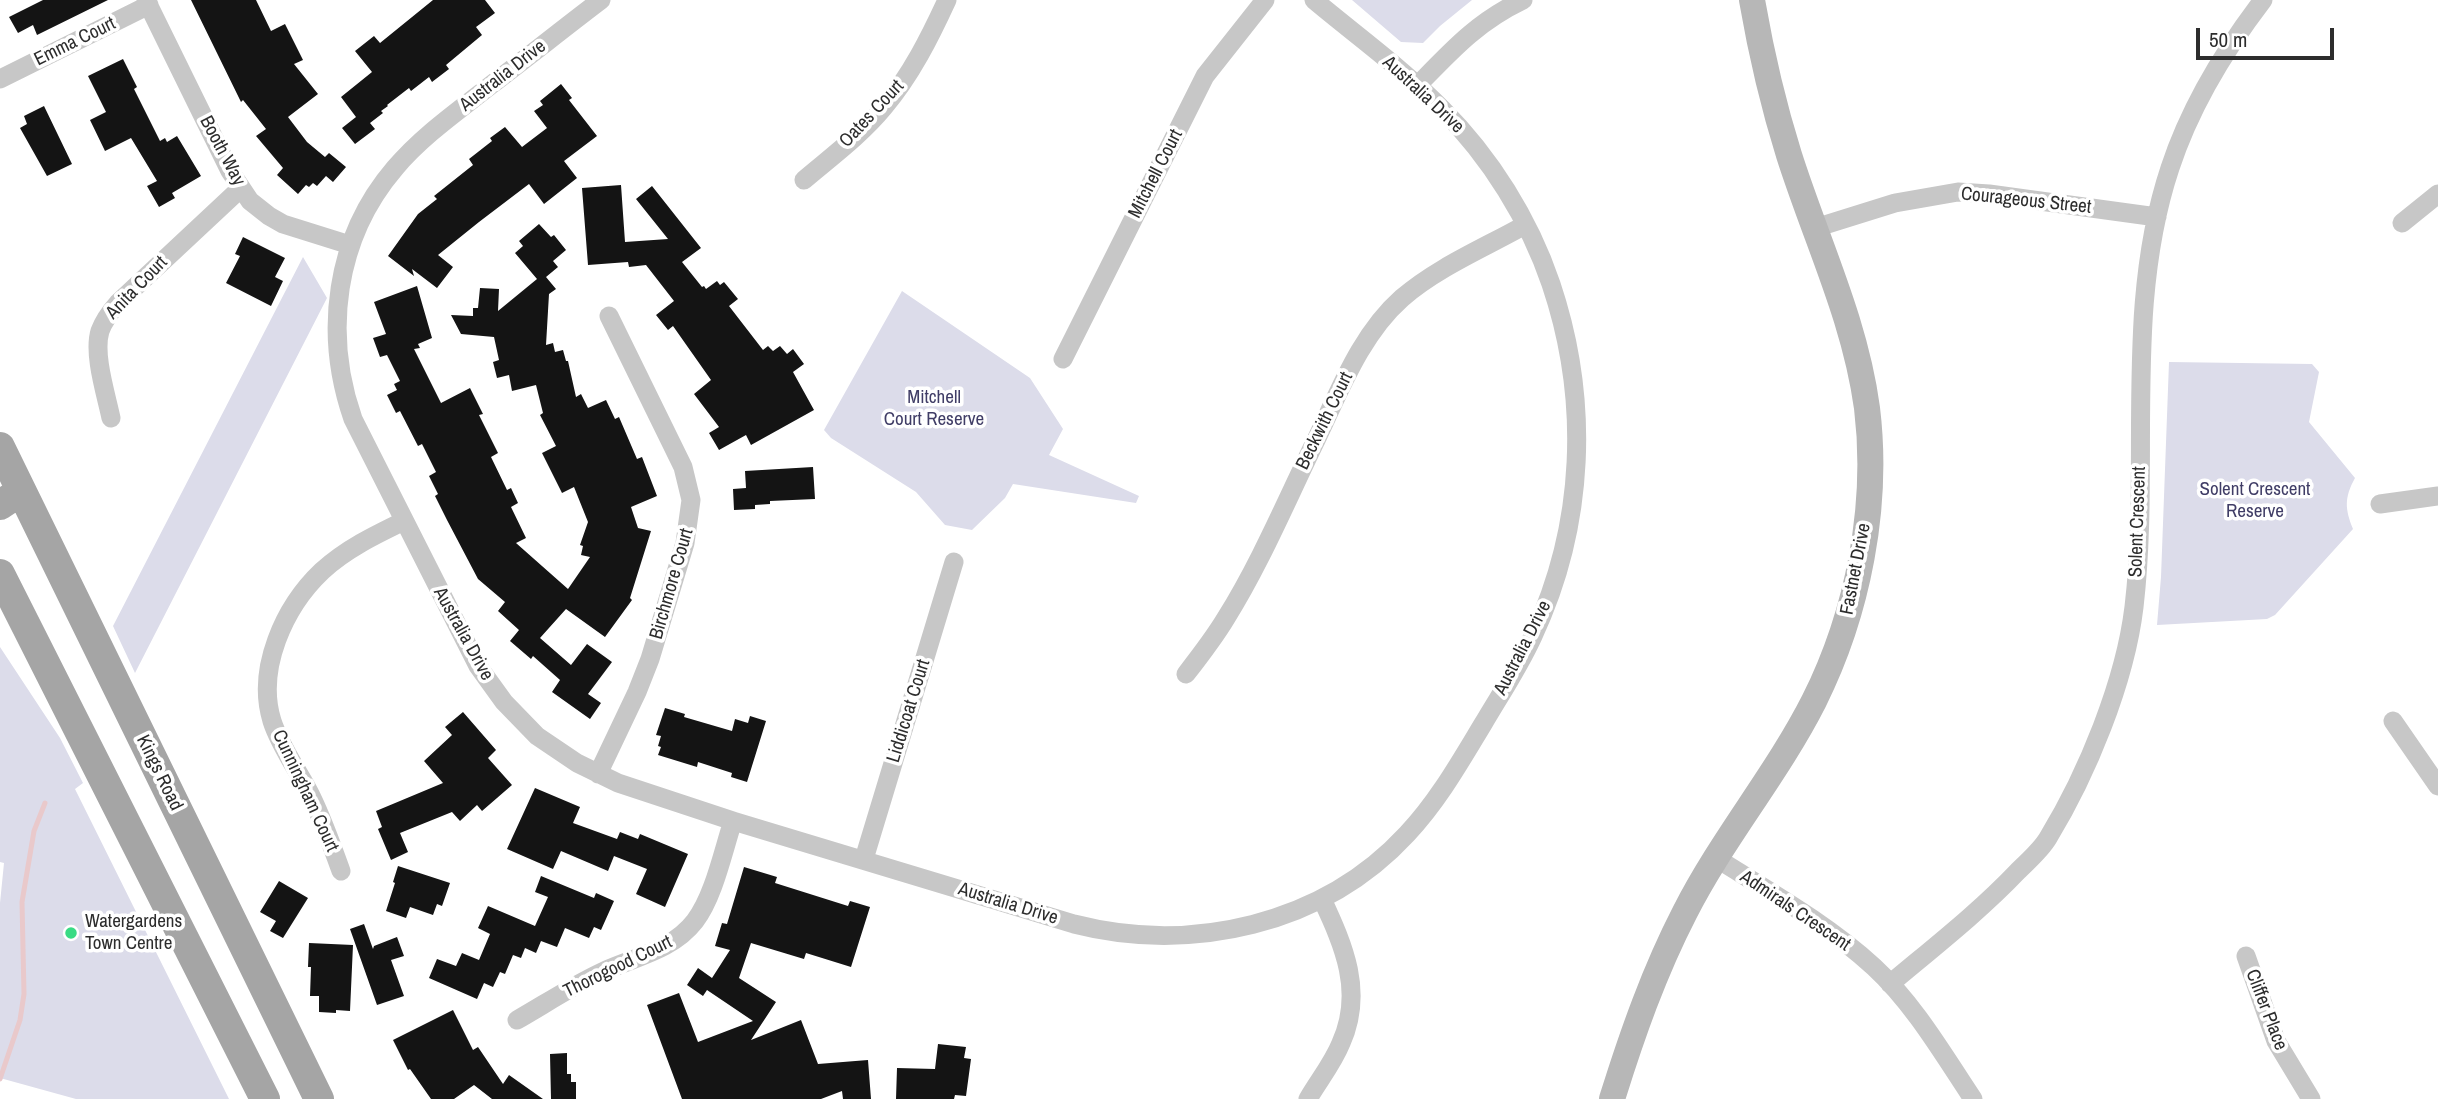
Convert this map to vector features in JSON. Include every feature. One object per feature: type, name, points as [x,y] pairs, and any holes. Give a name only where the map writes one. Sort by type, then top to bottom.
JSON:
[{"type":"main road","name":"Kings Road","points":[[0,447],[7,497],[319,1099]]},
{"type":"main road","points":[[0,574],[265,1099]]},
{"type":"main road","points":[[0,616],[19,647],[77,724]]},
{"type":"street","name":"Australia Drive","points":[[601,0],[443,123],[395,168],[368,205],[350,245],[338,295],[341,375],[353,419],[467,646],[504,702],[537,736],[598,774],[733,821],[1074,924],[1130,934],[1180,936],[1226,931],[1280,917],[1322,899],[1385,855],[1426,812],[1465,755],[1533,637],[1557,578],[1576,482],[1577,416],[1571,358],[1559,308],[1539,253],[1525,225],[1495,172],[1443,110],[1314,0]]},
{"type":"street","name":"Oates Court","points":[[804,180],[859,133],[884,107],[908,75],[947,0]]},
{"type":"street","name":"Mitchell Court","points":[[1063,359],[1205,76],[1265,0]]},
{"type":"street","points":[[1417,86],[1472,30],[1489,17],[1523,0]]},
{"type":"street","name":"Fastnet Drive","points":[[1612,1099],[1655,976],[1685,911],[1813,702],[1839,642],[1861,556],[1870,468],[1867,407],[1849,321],[1789,156],[1773,99],[1752,0]]},
{"type":"street","name":"Solent Crescent","points":[[1890,984],[1989,901],[2046,841],[2080,777],[2118,684],[2128,642],[2136,583],[2142,343],[2157,217],[2170,168],[2209,80],[2263,0]]},
{"type":"street","name":"Booth Way","points":[[148,3],[223,158],[241,188],[259,209],[283,224],[350,245]]},
{"type":"street","name":"Emma Court","points":[[0,79],[148,3]]},
{"type":"street","name":"Anita Court","points":[[111,418],[98,350],[99,332],[106,317],[241,188]]},
{"type":"street","name":"Courageous Street","points":[[1815,228],[1895,203],[1958,192],[2157,217]]},
{"type":"street","points":[[2402,223],[2438,194]]},
{"type":"street","name":"Beckwith Court","points":[[1186,674],[1239,597],[1346,377],[1370,334],[1401,299],[1421,283],[1525,225]]},
{"type":"street","name":"Birchmore Court","points":[[598,774],[650,659],[685,543],[691,500],[683,467],[610,316]]},
{"type":"street","points":[[2380,504],[2438,496]]},
{"type":"street","name":"Cunningham Court","points":[[341,871],[317,809],[272,720],[267,687],[269,665],[276,642],[306,588],[356,545],[404,521]]},
{"type":"street","name":"Liddicoat Court","points":[[864,859],[954,562]]},
{"type":"street","points":[[2393,721],[2438,786]]},
{"type":"street","name":"Thorogood Court","points":[[517,1020],[600,973],[659,950],[687,930],[709,894],[733,821]]},
{"type":"street","name":"Admirals Crescent","points":[[1716,858],[1830,931],[1874,968],[1914,1014],[1963,1095]]},
{"type":"street","points":[[1308,1099],[1342,1042],[1352,1007],[1350,966],[1322,899]]},
{"type":"street","name":"Cliffer Place","points":[[2246,956],[2276,1041],[2311,1099]]},
{"type":"green space","points":[[1352,0],[1472,0],[1423,43],[1401,42]]},
{"type":"green space","points":[[303,257],[327,298],[135,673],[113,626]]},
{"type":"green space","name":"Mitchell Court Reserve","points":[[902,291],[1030,378],[1063,429],[1049,455],[1139,496],[1136,503],[1013,484],[1005,498],[972,530],[945,525],[916,492],[831,438],[824,430]]},
{"type":"green space","name":"Solent Crescent Reserve","points":[[2169,362],[2312,364],[2319,372],[2309,422],[2355,478],[2347,504],[2353,529],[2275,615],[2267,619],[2157,625]]},
{"type":"green space","name":"Watergardens Town Centre","points":[[0,647],[60,738],[83,783],[75,789],[229,1099],[76,1099],[0,1078],[0,903],[4,863],[0,862]]},
{"type":"building","points":[[43,0],[108,0],[37,35],[33,25],[18,33],[9,17]]},
{"type":"building","points":[[191,0],[256,0],[271,31],[285,24],[303,60],[294,64],[318,94],[288,117],[307,142],[325,157],[329,153],[346,167],[333,182],[326,176],[317,186],[313,183],[309,187],[306,185],[298,194],[277,175],[283,168],[256,136],[266,129],[243,100],[241,102]]},
{"type":"building","points":[[433,0],[485,0],[495,13],[476,27],[482,35],[446,65],[449,69],[432,82],[429,77],[411,91],[409,88],[387,105],[381,111],[383,113],[370,123],[375,129],[355,144],[342,128],[356,117],[341,97],[372,72],[355,51],[374,36],[380,43]]},
{"type":"building","points":[[123,59],[137,87],[134,89],[160,141],[165,138],[167,142],[177,136],[201,176],[172,193],[175,198],[159,207],[147,186],[157,181],[131,138],[105,151],[90,120],[106,112],[88,76]]},
{"type":"building","points":[[561,84],[572,98],[569,100],[597,136],[564,161],[577,178],[544,204],[529,184],[479,222],[438,255],[453,267],[437,288],[412,269],[414,276],[388,256],[418,214],[437,199],[434,196],[473,165],[469,159],[492,141],[490,138],[505,127],[522,147],[547,128],[534,111],[543,105],[540,101]]},
{"type":"building","points":[[44,106],[72,164],[47,176],[20,128],[27,124],[24,116]]},
{"type":"building","points":[[621,185],[625,242],[668,239],[636,199],[652,186],[701,248],[682,262],[706,289],[717,281],[720,285],[724,282],[738,299],[729,306],[763,350],[768,346],[773,351],[780,346],[787,354],[793,349],[804,364],[793,372],[814,410],[751,445],[746,435],[719,450],[709,433],[719,427],[694,394],[711,380],[673,326],[668,330],[656,315],[674,301],[646,265],[629,267],[628,262],[588,265],[582,188]]},
{"type":"building","points":[[539,224],[551,237],[554,235],[566,250],[553,261],[558,267],[546,277],[556,289],[549,294],[546,345],[553,343],[555,352],[563,350],[576,397],[581,394],[588,408],[606,400],[615,419],[619,417],[637,459],[642,457],[657,496],[631,507],[638,528],[651,531],[630,598],[632,600],[605,637],[566,609],[540,638],[571,665],[587,644],[612,662],[588,694],[601,703],[590,719],[552,692],[560,680],[533,656],[531,659],[510,641],[519,630],[498,611],[505,602],[478,579],[435,496],[438,494],[429,476],[436,472],[422,444],[418,446],[400,411],[396,413],[387,395],[397,390],[394,384],[400,381],[387,355],[380,357],[373,338],[386,334],[374,302],[417,286],[432,338],[418,344],[420,348],[414,349],[441,403],[470,388],[483,414],[479,415],[498,453],[491,457],[507,490],[511,488],[518,503],[511,507],[526,538],[516,543],[568,589],[590,557],[581,555],[583,546],[580,545],[588,522],[574,487],[562,493],[542,453],[556,446],[540,415],[543,413],[536,385],[512,391],[509,375],[497,378],[493,362],[499,360],[494,337],[461,334],[451,315],[473,316],[473,308],[478,308],[480,288],[499,289],[498,311],[537,279],[515,253],[523,246],[519,241]]},
{"type":"building","points":[[243,237],[285,258],[275,277],[283,281],[271,306],[226,283],[240,256],[235,254]]},
{"type":"building","points":[[813,467],[815,499],[770,501],[770,504],[755,505],[755,509],[734,510],[733,489],[746,488],[745,471]]},
{"type":"building","points":[[665,708],[685,714],[684,717],[732,731],[735,719],[748,723],[750,716],[766,721],[747,782],[731,777],[732,773],[698,762],[697,767],[658,755],[661,736],[656,735]]},
{"type":"building","points":[[463,712],[496,750],[488,758],[512,785],[482,811],[477,805],[460,821],[452,812],[400,833],[408,852],[391,860],[378,829],[382,827],[376,811],[443,783],[424,761],[452,735],[445,727]]},
{"type":"building","points":[[535,788],[580,807],[573,823],[617,839],[620,832],[638,839],[640,834],[688,854],[665,907],[636,894],[647,869],[614,856],[608,871],[561,851],[553,869],[507,849]]},
{"type":"building","points":[[398,866],[450,883],[442,906],[437,904],[433,915],[410,907],[406,918],[386,911]]},
{"type":"building","points":[[744,867],[777,877],[775,883],[848,906],[850,901],[870,907],[851,967],[806,953],[804,959],[751,943],[739,978],[776,1002],[751,1040],[801,1020],[818,1064],[868,1060],[871,1099],[843,1099],[842,1091],[821,1099],[682,1099],[647,1005],[679,993],[698,1042],[753,1021],[707,990],[703,996],[687,985],[698,968],[712,978],[730,950],[715,946],[722,923],[727,924]]},
{"type":"building","points":[[541,876],[594,898],[596,893],[614,901],[601,930],[594,927],[589,938],[565,928],[557,947],[541,941],[536,953],[525,948],[521,958],[513,955],[505,974],[500,972],[493,987],[484,983],[477,999],[429,978],[437,959],[456,966],[462,953],[479,960],[490,934],[478,928],[488,906],[535,926],[548,897],[535,892]]},
{"type":"building","points":[[279,881],[308,898],[283,938],[270,931],[276,921],[260,912]]},
{"type":"building","points":[[364,924],[373,949],[374,946],[397,937],[404,956],[391,960],[404,996],[377,1005],[350,929]]},
{"type":"building","points":[[309,943],[353,945],[350,1011],[319,1012],[319,996],[310,996]]},
{"type":"building","points":[[453,1010],[473,1050],[478,1047],[503,1084],[509,1075],[543,1099],[492,1099],[474,1085],[454,1099],[431,1099],[410,1069],[408,1070],[393,1040]]},
{"type":"building","points":[[938,1044],[966,1047],[964,1058],[971,1059],[966,1096],[955,1095],[954,1099],[896,1099],[897,1068],[935,1069]]},
{"type":"building","points":[[567,1053],[567,1074],[571,1074],[571,1082],[576,1082],[576,1099],[551,1099],[550,1054]]},
{"type":"waterway","points":[[0,1079],[20,1020],[24,994],[22,902],[34,831],[45,803]]},
{"type":"place","name":"Watergardens Town Centre","points":[[71,933]]}]
